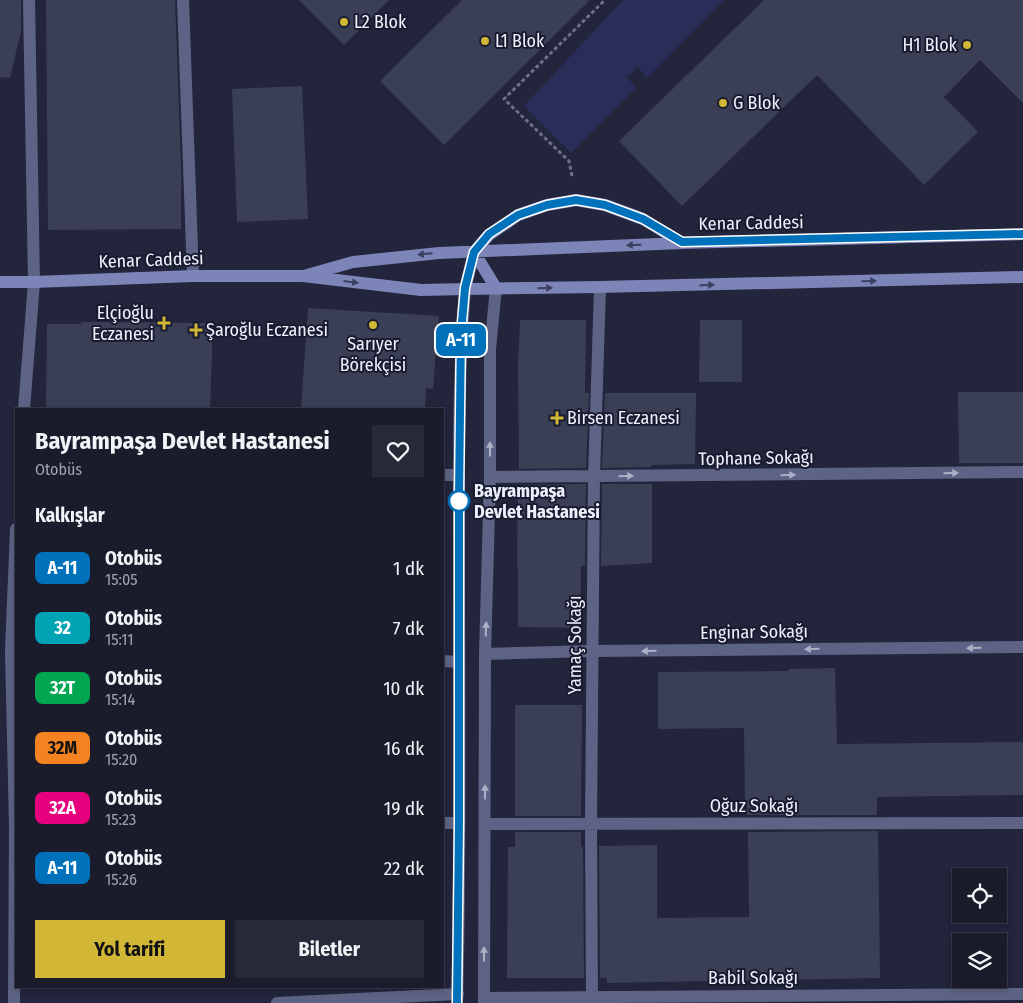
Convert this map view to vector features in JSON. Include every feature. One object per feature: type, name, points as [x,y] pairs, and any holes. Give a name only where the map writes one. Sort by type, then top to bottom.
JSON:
[{"type":"main road","points":[[465,288],[474,252],[489,234],[518,215],[547,205],[576,200],[605,205],[643,219],[682,242]]},
{"type":"main road","name":"Kenar Caddesi","points":[[303,276],[353,262],[439,253],[682,242],[1023,234]]},
{"type":"main road","points":[[474,252],[496,288]]},
{"type":"main road","name":"Kenar Caddesi","points":[[0,282],[193,276],[303,276],[421,290],[1023,277]]},
{"type":"street","points":[[24,408],[34,282],[29,0]]},
{"type":"street","points":[[183,0],[193,276]]},
{"type":"street","name":"Yamaç Sokağı","points":[[592,1000],[591,824],[594,477],[600,287]]},
{"type":"street","points":[[277,1003],[457,999],[459,475],[461,333],[465,288]]},
{"type":"street","points":[[484,1000],[485,654],[490,477],[490,349],[496,288]]},
{"type":"street","name":"Tophane Sokağı","points":[[490,477],[1023,472]]},
{"type":"street","points":[[444,475],[459,475]]},
{"type":"street","points":[[15,590],[15,738]]},
{"type":"street","name":"Enginar Sokağı","points":[[485,654],[593,651],[1023,647]]},
{"type":"street","points":[[444,661],[459,662]]},
{"type":"street","points":[[444,823],[459,823]]},
{"type":"street","name":"Oğuz Sokağı","points":[[485,824],[1023,823]]},
{"type":"street","points":[[14,1003],[15,914]]},
{"type":"street","name":"Babil Sokağı","points":[[484,1000],[1023,994]]},
{"type":"path","points":[[576,200],[569,161],[504,99],[605,0]]},
{"type":"shaded area","points":[[623,0],[724,0],[647,78],[638,67],[627,77],[636,88],[571,153],[524,106]]},
{"type":"building","points":[[0,0],[21,0],[21,31],[10,78],[0,77]]},
{"type":"building","points":[[46,0],[175,0],[181,166],[181,229],[48,230]]},
{"type":"building","name":"L2 Blok","points":[[299,0],[389,0],[344,45]]},
{"type":"building","name":"L1 Blok","points":[[462,0],[590,0],[444,145],[380,81]]},
{"type":"building","name":"G Blok","points":[[764,0],[1023,0],[1023,103],[980,60],[944,97],[978,132],[924,185],[817,75],[682,206],[619,141]]},
{"type":"building","points":[[302,86],[308,219],[237,222],[232,89]]},
{"type":"building","points":[[308,308],[439,316],[433,389],[426,388],[425,408],[301,408]]},
{"type":"building","points":[[520,320],[586,320],[585,393],[589,393],[586,468],[519,469],[518,363]]},
{"type":"building","points":[[700,320],[742,320],[742,382],[699,382]]},
{"type":"building","points":[[81,322],[213,323],[210,408],[46,408],[47,324],[81,324]]},
{"type":"building","points":[[958,392],[1023,392],[1023,463],[959,463]]},
{"type":"building","points":[[605,393],[696,393],[695,464],[602,468]]},
{"type":"building","points":[[586,484],[585,566],[581,566],[580,628],[518,627],[518,485]]},
{"type":"building","points":[[602,484],[652,484],[652,563],[601,566]]},
{"type":"building","points":[[835,668],[837,744],[1023,742],[1023,795],[877,797],[877,815],[747,815],[744,728],[658,729],[658,672],[789,671],[789,669]]},
{"type":"building","points":[[515,705],[582,705],[581,816],[515,816]]},
{"type":"building","points":[[878,831],[880,978],[607,983],[607,978],[600,978],[599,846],[657,845],[657,918],[749,917],[748,832]]},
{"type":"building","points":[[515,832],[581,832],[581,847],[583,847],[584,978],[507,978],[508,847],[515,847]]},
{"type":"bus line","name":"A-11","points":[[457,1003],[461,333],[465,288],[474,252],[489,234],[518,215],[547,205],[576,200],[605,205],[643,219],[682,242],[1023,234]]},
{"type":"place","name":"L2 Blok","points":[[344,22]]},
{"type":"place","name":"L1 Blok","points":[[485,41]]},
{"type":"place","name":"H1 Blok","points":[[967,45]]},
{"type":"place","name":"G Blok","points":[[723,103]]},
{"type":"place","name":"Elçioğlu Eczanesi","points":[[164,323]]},
{"type":"place","name":"Sarıyer Börekçisi","points":[[373,325]]},
{"type":"place","name":"Şaroğlu Eczanesi","points":[[196,330]]},
{"type":"place","name":"Birsen Eczanesi","points":[[557,418]]},
{"type":"place","name":"Bayrampaşa Devlet Hastanesi","points":[[459,501]]}]
